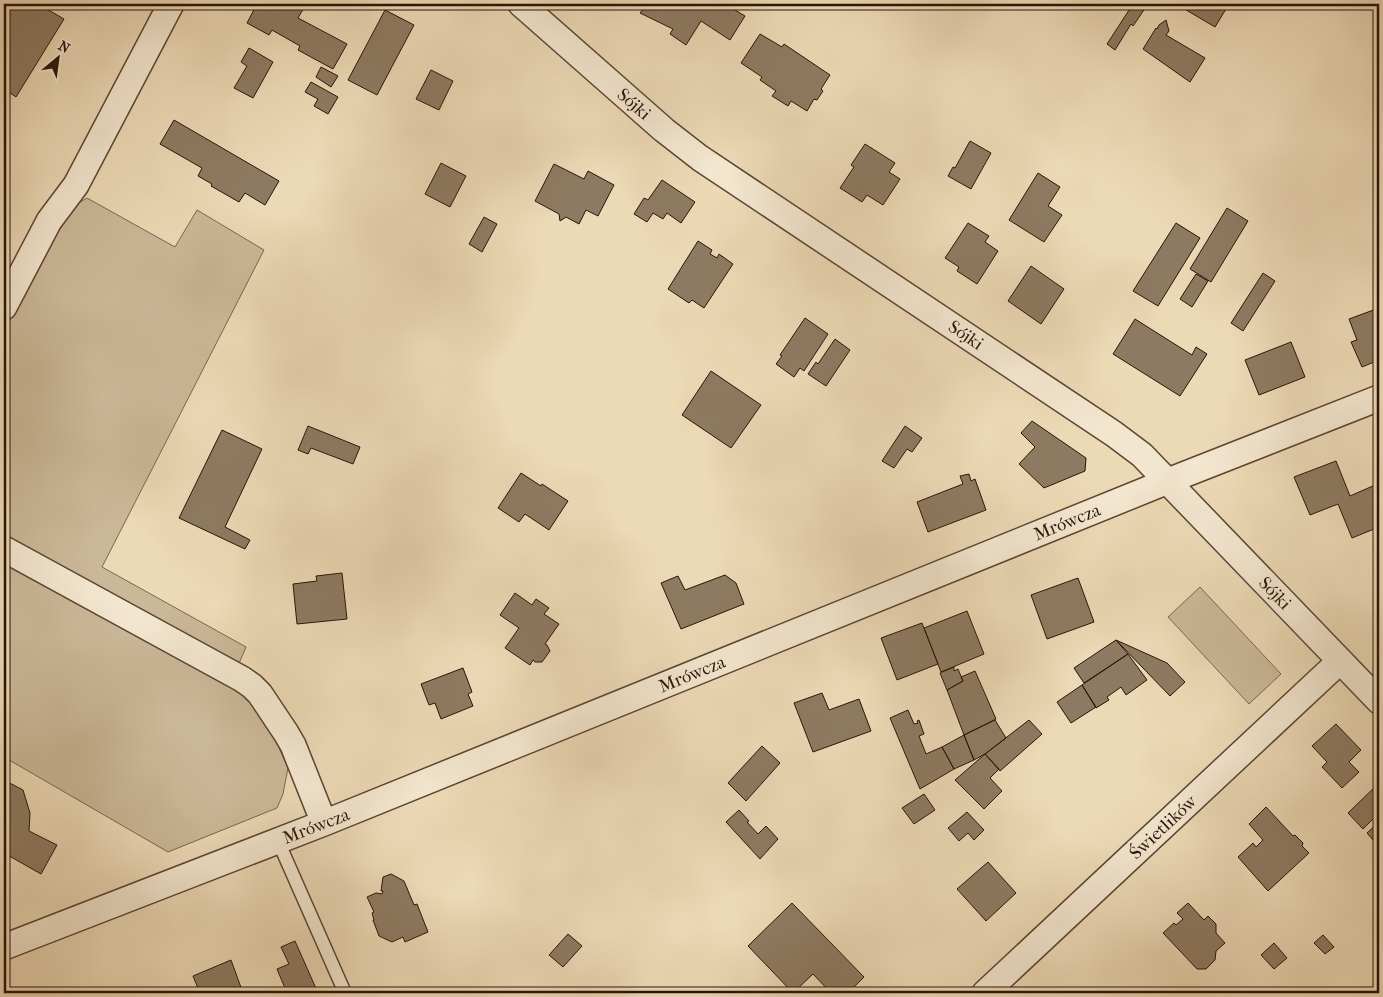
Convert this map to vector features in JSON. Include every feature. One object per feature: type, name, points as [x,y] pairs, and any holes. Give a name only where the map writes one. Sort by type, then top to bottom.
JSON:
[{"type":"street","points":[[4,308],[49,221],[76,185],[171,4]]},
{"type":"street","name":"Sójki","points":[[521,4],[664,130],[700,158],[1114,434],[1142,455],[1379,701]]},
{"type":"street","name":"Mrówcza","points":[[4,948],[324,823],[1168,481],[1379,398]]},
{"type":"street","points":[[4,549],[252,686],[260,694],[293,745],[324,823]]},
{"type":"street","name":"Świetlików","points":[[986,993],[1340,660]]},
{"type":"lane","points":[[278,841],[345,993]]},
{"type":"shaded area","points":[[87,198],[175,247],[197,210],[264,250],[102,567],[246,647],[237,668],[4,540],[4,330],[70,208]]},
{"type":"shaded area","points":[[4,563],[249,697],[271,730],[288,768],[283,794],[277,808],[168,852],[4,757]]},
{"type":"shaded area","points":[[1200,587],[1281,674],[1249,704],[1168,617]]},
{"type":"building","points":[[4,4],[38,4],[64,19],[16,97],[4,89],[4,19],[9,10],[4,7]]},
{"type":"building","points":[[257,4],[306,4],[298,18],[347,44],[333,69],[298,50],[300,46],[272,30],[269,35],[247,23]]},
{"type":"building","points":[[647,4],[725,4],[745,16],[730,40],[701,21],[686,45],[670,34],[673,29],[640,13]]},
{"type":"building","points":[[1133,4],[1148,4],[1133,26],[1131,24],[1115,50],[1107,44]]},
{"type":"building","points":[[1176,4],[1229,4],[1215,27]]},
{"type":"building","points":[[385,10],[414,25],[377,95],[348,80]]},
{"type":"building","points":[[1166,20],[1169,31],[1166,35],[1205,58],[1190,82],[1143,49],[1156,28]]},
{"type":"building","points":[[760,34],[782,47],[784,44],[830,75],[821,89],[823,91],[817,100],[814,99],[807,111],[791,101],[788,106],[772,96],[776,91],[760,80],[762,77],[741,63]]},
{"type":"building","points":[[249,48],[273,62],[253,98],[234,88],[247,66],[241,62]]},
{"type":"building","points":[[321,67],[338,76],[331,87],[316,77]]},
{"type":"building","points":[[431,70],[453,81],[439,110],[416,99]]},
{"type":"building","points":[[311,82],[338,97],[328,114],[314,106],[318,99],[305,92]]},
{"type":"building","points":[[174,120],[279,181],[265,205],[245,193],[239,202],[211,186],[212,184],[198,176],[202,168],[160,144]]},
{"type":"building","points":[[970,141],[991,153],[971,189],[948,176],[953,167],[955,168]]},
{"type":"building","points":[[865,144],[895,163],[889,172],[900,179],[883,205],[867,195],[862,202],[840,188],[854,167],[851,165]]},
{"type":"building","points":[[441,163],[466,176],[450,207],[425,194]]},
{"type":"building","points":[[554,164],[584,179],[588,171],[614,185],[598,216],[586,210],[579,224],[566,217],[560,221],[559,214],[535,201]]},
{"type":"building","points":[[1038,173],[1060,187],[1048,206],[1062,215],[1044,242],[1009,220]]},
{"type":"building","points":[[662,180],[695,202],[681,223],[667,213],[663,219],[653,213],[647,222],[634,214],[644,198],[648,200]]},
{"type":"building","points":[[1227,208],[1248,221],[1211,282],[1190,269]]},
{"type":"building","points":[[484,217],[497,224],[482,252],[469,244]]},
{"type":"building","points":[[968,223],[989,236],[985,242],[998,251],[977,284],[957,271],[959,267],[945,258]]},
{"type":"building","points":[[1176,223],[1200,238],[1158,306],[1133,291]]},
{"type":"building","points":[[698,241],[712,250],[710,254],[717,258],[719,254],[733,264],[704,308],[692,300],[689,303],[668,289]]},
{"type":"building","points":[[1031,266],[1064,289],[1041,324],[1008,301]]},
{"type":"building","points":[[1263,273],[1275,281],[1243,331],[1231,323]]},
{"type":"building","points":[[1196,274],[1208,281],[1192,307],[1180,299]]},
{"type":"building","points":[[1379,308],[1379,360],[1362,367],[1351,342],[1357,340],[1349,319]]},
{"type":"building","points":[[805,318],[828,334],[804,371],[800,368],[794,377],[776,364]]},
{"type":"building","points":[[1135,319],[1192,355],[1196,347],[1207,354],[1180,396],[1113,354]]},
{"type":"building","points":[[835,339],[850,350],[826,386],[808,374],[816,362],[818,364]]},
{"type":"building","points":[[1291,342],[1305,377],[1259,395],[1245,360]]},
{"type":"building","points":[[711,371],[761,405],[731,448],[682,415]]},
{"type":"building","points":[[1032,421],[1086,458],[1085,471],[1044,488],[1019,464],[1035,447],[1021,433]]},
{"type":"building","points":[[308,426],[360,447],[353,464],[311,448],[308,454],[298,450]]},
{"type":"building","points":[[905,426],[922,438],[912,452],[907,449],[894,468],[882,461]]},
{"type":"building","points":[[222,430],[262,449],[225,527],[250,540],[245,549],[179,518]]},
{"type":"building","points":[[1336,461],[1350,496],[1375,485],[1379,496],[1379,527],[1352,538],[1338,504],[1310,515],[1294,477]]},
{"type":"building","points":[[521,473],[568,501],[549,530],[525,514],[519,522],[498,508]]},
{"type":"building","points":[[969,474],[971,481],[975,479],[986,510],[928,532],[917,502],[963,484],[960,476]]},
{"type":"building","points":[[342,573],[347,619],[297,624],[293,584],[317,581],[316,576]]},
{"type":"building","points":[[725,575],[736,583],[744,604],[681,629],[661,583],[678,576],[685,590]]},
{"type":"building","points":[[1078,578],[1094,622],[1047,639],[1031,595]]},
{"type":"building","points":[[515,593],[532,605],[536,599],[549,608],[544,614],[559,624],[545,644],[550,651],[542,662],[535,662],[533,660],[530,665],[505,648],[519,628],[500,615]]},
{"type":"building","points":[[967,611],[984,654],[941,672],[924,628]]},
{"type":"building","points":[[922,623],[938,664],[897,680],[881,638]]},
{"type":"building","points":[[1116,640],[1167,663],[1185,682],[1170,696]]},
{"type":"building","points":[[1116,640],[1128,654],[1084,683],[1074,668]]},
{"type":"building","points":[[1128,654],[1147,680],[1126,695],[1121,687],[1107,697],[1109,700],[1096,708],[1082,685]]},
{"type":"building","points":[[954,667],[954,671],[958,669],[963,681],[947,690],[940,673]]},
{"type":"building","points":[[463,668],[472,692],[468,694],[473,706],[441,719],[435,703],[429,705],[421,684]]},
{"type":"building","points":[[975,671],[996,719],[964,735],[947,690],[963,681],[961,677]]},
{"type":"building","points":[[1082,685],[1096,707],[1071,723],[1057,702]]},
{"type":"building","points":[[822,693],[829,710],[859,699],[871,731],[813,752],[794,703]]},
{"type":"building","points":[[908,710],[914,724],[918,723],[917,721],[919,720],[924,734],[919,736],[926,754],[942,747],[954,769],[920,789],[890,718]]},
{"type":"building","points":[[995,720],[1006,738],[974,760],[964,735]]},
{"type":"building","points":[[1029,720],[1042,734],[1000,771],[985,754]]},
{"type":"building","points":[[1336,724],[1361,750],[1349,762],[1359,772],[1342,788],[1322,767],[1327,762],[1312,746]]},
{"type":"building","points":[[964,735],[974,760],[954,769],[942,747]]},
{"type":"building","points":[[762,746],[780,763],[746,801],[728,783]]},
{"type":"building","points":[[985,754],[999,769],[990,778],[1002,791],[984,809],[955,780]]},
{"type":"building","points":[[4,780],[23,790],[30,813],[29,831],[57,845],[41,874],[4,853]]},
{"type":"building","points":[[1379,783],[1379,813],[1363,829],[1348,813]]},
{"type":"building","points":[[924,794],[935,810],[914,824],[902,808]]},
{"type":"building","points":[[1266,807],[1293,836],[1295,835],[1303,843],[1302,846],[1309,853],[1268,891],[1238,857],[1253,843],[1256,847],[1263,840],[1249,824]]},
{"type":"building","points":[[739,810],[758,834],[766,826],[778,839],[760,859],[726,822]]},
{"type":"building","points":[[967,812],[984,830],[974,840],[968,833],[959,841],[948,828]]},
{"type":"building","points":[[1379,822],[1379,847],[1367,833]]},
{"type":"building","points":[[988,862],[1016,893],[986,921],[957,889]]},
{"type":"building","points":[[391,874],[404,881],[414,905],[417,904],[428,932],[405,942],[403,937],[392,942],[379,936],[373,920],[372,913],[374,912],[367,897],[376,893],[382,894],[383,877]]},
{"type":"building","points":[[792,903],[864,977],[848,993],[831,993],[813,974],[793,993],[748,946]]},
{"type":"building","points":[[1188,903],[1204,920],[1208,916],[1216,924],[1216,933],[1225,943],[1216,951],[1215,960],[1206,969],[1197,969],[1163,933],[1174,923],[1176,925],[1183,919],[1177,913]]},
{"type":"building","points":[[568,934],[582,946],[563,967],[549,955]]},
{"type":"building","points":[[1323,935],[1334,947],[1325,954],[1314,943]]},
{"type":"building","points":[[295,941],[318,993],[287,993],[277,969],[289,964],[281,947]]},
{"type":"building","points":[[1274,943],[1287,958],[1274,969],[1261,955]]},
{"type":"building","points":[[231,960],[243,993],[200,993],[193,976]]}]
